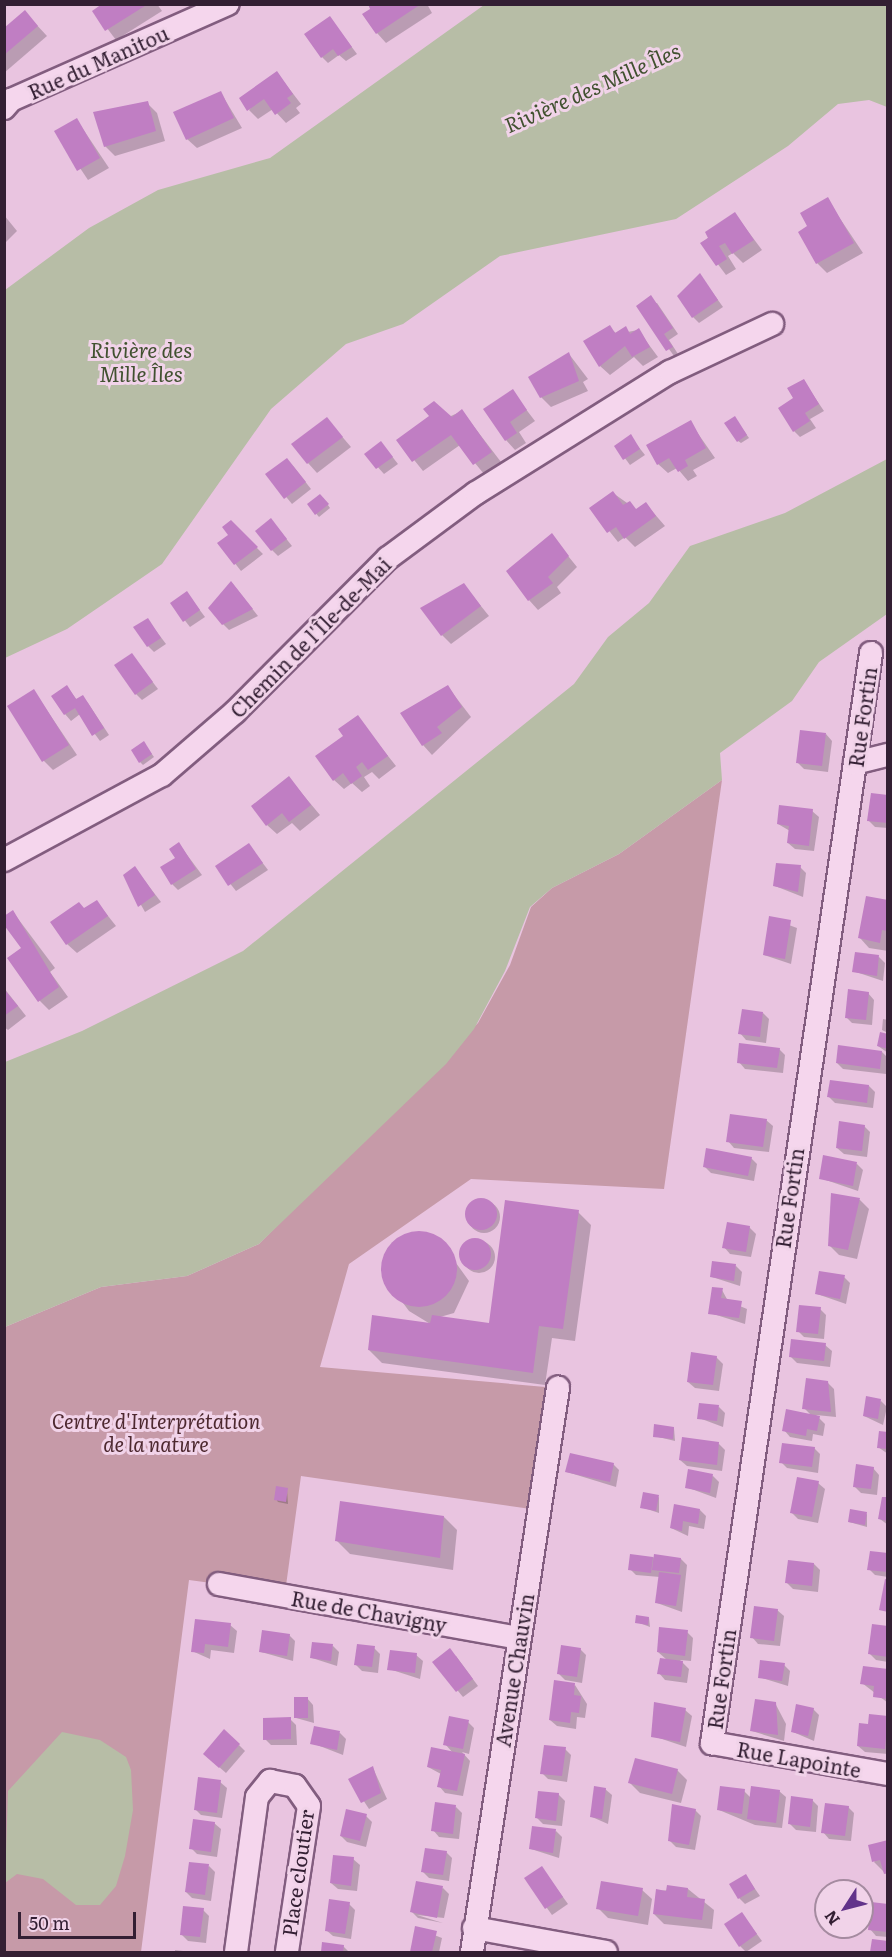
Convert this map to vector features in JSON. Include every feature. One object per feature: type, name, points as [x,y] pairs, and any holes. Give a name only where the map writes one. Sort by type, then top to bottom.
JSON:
[{"type":"street","name":"Rue du Manitou","points":[[4,108],[11,100],[228,4]]},
{"type":"street","name":"Chemin de l'Île-de-Mai","points":[[4,860],[162,775],[236,712],[388,558],[476,493],[670,372],[772,324]]},
{"type":"street","name":"Rue Fortin","points":[[711,1743],[871,653]]},
{"type":"street","points":[[855,763],[888,755]]},
{"type":"street","name":"Avenue Chauvin","points":[[472,1953],[558,1388]]},
{"type":"street","name":"Rue de Chavigny","points":[[219,1584],[519,1638]]},
{"type":"street","name":"Rue Lapointe","points":[[711,1743],[888,1774]]},
{"type":"street","name":"Place cloutier","points":[[236,1953],[257,1797],[270,1781],[295,1786],[309,1806],[287,1953]]},
{"type":"street","points":[[474,1928],[606,1953]]},
{"type":"green space","name":"Centre d'Interprétation de la nature","points":[[722,780],[664,1189],[471,1179],[349,1264],[320,1367],[557,1388],[538,1510],[301,1476],[285,1593],[189,1580],[141,1952],[5,1952],[5,1327],[101,1287],[187,1276],[259,1244],[478,1023],[510,965],[531,907],[552,888],[619,854]]},
{"type":"water","name":"Rivière des Mille Îles","points":[[484,5],[887,5],[887,107],[869,100],[838,104],[788,146],[676,219],[500,256],[403,324],[346,344],[271,409],[162,564],[67,629],[5,658],[5,290],[89,228],[158,190],[270,158]]},
{"type":"water","points":[[887,459],[887,614],[819,662],[792,701],[720,753],[722,780],[619,854],[552,888],[530,907],[505,971],[474,1029],[446,1064],[259,1244],[187,1276],[101,1287],[5,1327],[5,1062],[82,1031],[243,951],[574,684],[608,637],[649,603],[690,546],[785,513]]},
{"type":"water","points":[[62,1732],[100,1740],[126,1757],[131,1770],[133,1810],[125,1856],[116,1886],[100,1905],[76,1905],[43,1879],[17,1874],[5,1883],[8,1791]]},
{"type":"building","points":[[102,4],[148,4],[105,31],[92,11]]},
{"type":"building","points":[[368,4],[421,4],[376,34],[362,14],[370,9]]},
{"type":"building","points":[[25,10],[38,26],[4,55],[4,28]]},
{"type":"building","points":[[330,16],[352,47],[338,56],[333,49],[321,58],[304,34]]},
{"type":"building","points":[[277,71],[293,94],[287,98],[291,103],[275,115],[264,99],[247,111],[239,98]]},
{"type":"building","points":[[221,91],[234,118],[186,140],[173,112]]},
{"type":"building","points":[[148,101],[156,131],[104,147],[93,112]]},
{"type":"building","points":[[77,118],[100,158],[77,171],[54,131]]},
{"type":"building","points":[[828,197],[854,243],[816,264],[798,232],[807,226],[800,213]]},
{"type":"building","points":[[735,212],[754,240],[732,254],[725,243],[719,246],[727,259],[716,266],[700,243],[708,238],[705,232]]},
{"type":"building","points":[[700,273],[718,300],[692,318],[677,296]]},
{"type":"building","points":[[651,295],[673,328],[664,334],[673,347],[666,351],[636,306]]},
{"type":"building","points":[[610,325],[615,333],[626,326],[630,334],[639,328],[650,347],[632,357],[625,346],[599,367],[583,341]]},
{"type":"building","points":[[569,352],[579,381],[540,398],[528,377]]},
{"type":"building","points":[[804,379],[819,404],[805,413],[810,421],[793,432],[778,408],[793,398],[787,388]]},
{"type":"building","points":[[513,389],[527,410],[510,422],[517,433],[505,441],[483,409]]},
{"type":"building","points":[[434,401],[452,417],[462,409],[492,452],[473,465],[451,435],[412,462],[396,440],[429,416],[423,409]]},
{"type":"building","points":[[735,416],[747,435],[737,442],[724,423]]},
{"type":"building","points":[[327,417],[343,437],[307,464],[291,444]]},
{"type":"building","points":[[691,420],[706,448],[685,460],[688,466],[678,472],[669,458],[657,465],[646,445]]},
{"type":"building","points":[[631,434],[640,449],[623,460],[614,446]]},
{"type":"building","points":[[381,441],[393,457],[376,469],[364,454]]},
{"type":"building","points":[[287,458],[306,482],[284,499],[265,474]]},
{"type":"building","points":[[613,491],[623,505],[630,501],[636,509],[646,502],[656,516],[624,539],[616,527],[607,533],[589,508]]},
{"type":"building","points":[[320,494],[329,504],[315,515],[307,504]]},
{"type":"building","points":[[271,518],[287,539],[271,551],[255,531]]},
{"type":"building","points":[[231,520],[258,547],[234,565],[217,543],[228,535],[222,527]]},
{"type":"building","points":[[552,533],[569,556],[548,577],[553,583],[528,601],[506,571]]},
{"type":"building","points":[[231,581],[253,609],[222,625],[208,608]]},
{"type":"building","points":[[464,583],[481,606],[441,636],[420,608]]},
{"type":"building","points":[[187,591],[200,610],[183,622],[170,603]]},
{"type":"building","points":[[148,618],[161,638],[147,647],[133,627]]},
{"type":"building","points":[[132,653],[153,682],[135,695],[114,665]]},
{"type":"building","points":[[67,685],[76,699],[83,695],[104,728],[92,736],[75,708],[64,715],[51,696]]},
{"type":"building","points":[[448,685],[462,707],[437,727],[442,733],[422,746],[400,713]]},
{"type":"building","points":[[34,689],[69,745],[42,762],[7,706]]},
{"type":"building","points":[[358,715],[388,756],[368,770],[362,762],[356,767],[362,776],[351,784],[343,773],[333,781],[315,756],[343,736],[338,729]]},
{"type":"building","points":[[800,730],[826,733],[822,766],[796,763]]},
{"type":"building","points":[[144,741],[152,754],[139,763],[131,750]]},
{"type":"building","points":[[289,776],[311,805],[289,822],[282,813],[266,826],[251,806]]},
{"type":"building","points":[[871,793],[888,795],[888,823],[867,821]]},
{"type":"building","points":[[779,805],[813,809],[809,846],[787,843],[789,826],[777,824]]},
{"type":"building","points":[[179,842],[196,869],[171,885],[160,867],[175,858],[169,849]]},
{"type":"building","points":[[249,843],[263,863],[228,886],[215,866]]},
{"type":"building","points":[[776,863],[801,865],[798,892],[773,886]]},
{"type":"building","points":[[135,866],[155,895],[138,907],[123,875]]},
{"type":"building","points":[[866,896],[888,900],[888,931],[882,930],[880,943],[858,938]]},
{"type":"building","points":[[97,900],[108,916],[66,945],[50,922],[79,902],[84,908]]},
{"type":"building","points":[[13,910],[59,987],[38,1002],[7,958],[21,948],[4,925],[4,916]]},
{"type":"building","points":[[769,916],[791,920],[785,959],[763,955]]},
{"type":"building","points":[[855,952],[879,955],[877,976],[852,972]]},
{"type":"building","points":[[4,989],[18,1006],[4,1016]]},
{"type":"building","points":[[848,989],[869,992],[866,1020],[845,1018]]},
{"type":"building","points":[[742,1009],[763,1012],[760,1037],[738,1034]]},
{"type":"building","points":[[880,1032],[888,1034],[888,1049],[877,1046]]},
{"type":"building","points":[[739,1043],[780,1048],[777,1068],[737,1063]]},
{"type":"building","points":[[838,1045],[882,1051],[880,1069],[836,1063]]},
{"type":"building","points":[[830,1080],[869,1085],[867,1103],[827,1097]]},
{"type":"building","points":[[730,1114],[767,1119],[763,1147],[726,1142]]},
{"type":"building","points":[[839,1121],[865,1125],[862,1151],[836,1148]]},
{"type":"building","points":[[706,1148],[752,1157],[748,1176],[703,1167]]},
{"type":"building","points":[[823,1155],[857,1162],[853,1186],[819,1179]]},
{"type":"building","points":[[831,1193],[860,1198],[848,1250],[828,1246]]},
{"type":"building","points":[[481,1198],[492,1203],[497,1214],[492,1225],[481,1230],[470,1225],[465,1214],[470,1203]]},
{"type":"building","points":[[505,1200],[579,1210],[563,1329],[539,1326],[533,1373],[368,1350],[372,1315],[430,1323],[432,1315],[489,1323]]},
{"type":"building","points":[[727,1222],[750,1226],[746,1252],[722,1248]]},
{"type":"building","points":[[419,1231],[434,1234],[446,1242],[454,1254],[457,1269],[454,1284],[446,1296],[434,1304],[419,1307],[404,1304],[392,1296],[384,1284],[381,1269],[384,1254],[392,1242],[404,1234]]},
{"type":"building","points":[[475,1238],[486,1243],[491,1254],[486,1265],[475,1270],[464,1265],[459,1254],[464,1243]]},
{"type":"building","points":[[712,1261],[736,1264],[734,1281],[710,1277]]},
{"type":"building","points":[[819,1271],[845,1275],[840,1299],[815,1294]]},
{"type":"building","points":[[712,1287],[723,1288],[721,1298],[742,1301],[739,1318],[708,1314]]},
{"type":"building","points":[[799,1305],[821,1307],[818,1334],[796,1332]]},
{"type":"building","points":[[791,1339],[826,1343],[824,1361],[789,1357]]},
{"type":"building","points":[[691,1352],[717,1356],[713,1385],[687,1382]]},
{"type":"building","points":[[806,1378],[828,1381],[831,1412],[802,1409]]},
{"type":"building","points":[[866,1396],[881,1399],[878,1419],[863,1416]]},
{"type":"building","points":[[699,1403],[719,1405],[717,1421],[697,1419]]},
{"type":"building","points":[[786,1409],[820,1416],[817,1431],[807,1429],[806,1436],[782,1431]]},
{"type":"building","points":[[654,1424],[674,1427],[673,1439],[653,1437]]},
{"type":"building","points":[[879,1431],[888,1432],[888,1449],[877,1448]]},
{"type":"building","points":[[682,1437],[719,1442],[717,1465],[679,1460]]},
{"type":"building","points":[[782,1443],[815,1447],[812,1467],[779,1463]]},
{"type":"building","points":[[570,1453],[614,1463],[610,1482],[565,1472]]},
{"type":"building","points":[[856,1464],[874,1467],[871,1489],[853,1487]]},
{"type":"building","points":[[688,1469],[713,1474],[710,1493],[685,1488]]},
{"type":"building","points":[[797,1477],[819,1481],[812,1517],[790,1513]]},
{"type":"building","points":[[276,1486],[288,1488],[286,1502],[274,1500]]},
{"type":"building","points":[[643,1492],[659,1495],[656,1511],[640,1508]]},
{"type":"building","points":[[882,1497],[888,1497],[888,1521],[878,1519]]},
{"type":"building","points":[[340,1501],[444,1516],[440,1558],[335,1541]]},
{"type":"building","points":[[674,1504],[700,1509],[698,1524],[683,1521],[682,1531],[670,1528]]},
{"type":"building","points":[[850,1509],[867,1512],[865,1525],[848,1522]]},
{"type":"building","points":[[870,1551],[888,1553],[888,1572],[867,1570]]},
{"type":"building","points":[[630,1554],[653,1557],[651,1573],[628,1570]]},
{"type":"building","points":[[654,1554],[681,1558],[679,1573],[652,1570]]},
{"type":"building","points":[[788,1560],[814,1563],[812,1586],[785,1583]]},
{"type":"building","points":[[659,1572],[681,1575],[676,1606],[655,1603]]},
{"type":"building","points":[[885,1579],[888,1580],[888,1612],[879,1610]]},
{"type":"building","points":[[754,1606],[778,1609],[774,1641],[750,1638]]},
{"type":"building","points":[[636,1615],[649,1617],[648,1625],[635,1623]]},
{"type":"building","points":[[195,1619],[231,1623],[228,1647],[205,1644],[204,1653],[191,1652]]},
{"type":"building","points":[[872,1624],[888,1626],[888,1657],[868,1654]]},
{"type":"building","points":[[659,1627],[688,1630],[685,1656],[657,1652]]},
{"type":"building","points":[[262,1630],[290,1634],[287,1656],[259,1652]]},
{"type":"building","points":[[312,1642],[333,1644],[331,1661],[310,1658]]},
{"type":"building","points":[[357,1644],[375,1646],[372,1667],[354,1665]]},
{"type":"building","points":[[561,1645],[581,1648],[577,1677],[557,1674]]},
{"type":"building","points":[[450,1648],[473,1679],[456,1692],[432,1662]]},
{"type":"building","points":[[390,1650],[417,1653],[415,1673],[387,1670]]},
{"type":"building","points":[[660,1658],[683,1661],[681,1677],[657,1674]]},
{"type":"building","points":[[760,1660],[785,1663],[782,1681],[758,1678]]},
{"type":"building","points":[[863,1666],[888,1669],[888,1699],[873,1697],[874,1686],[860,1684]]},
{"type":"building","points":[[554,1680],[575,1683],[574,1695],[581,1696],[579,1713],[571,1712],[570,1723],[549,1720]]},
{"type":"building","points":[[294,1697],[308,1697],[308,1718],[294,1718]]},
{"type":"building","points":[[755,1699],[776,1702],[778,1735],[750,1731]]},
{"type":"building","points":[[654,1702],[686,1708],[680,1742],[651,1737]]},
{"type":"building","points":[[796,1704],[814,1708],[808,1736],[791,1732]]},
{"type":"building","points":[[869,1714],[888,1716],[885,1749],[857,1746],[859,1723],[868,1724]]},
{"type":"building","points":[[449,1716],[469,1720],[463,1749],[443,1745]]},
{"type":"building","points":[[291,1717],[291,1739],[263,1740],[263,1718]]},
{"type":"building","points":[[314,1726],[340,1731],[337,1750],[310,1744]]},
{"type":"building","points":[[224,1729],[240,1744],[219,1768],[203,1754]]},
{"type":"building","points":[[544,1745],[566,1747],[562,1776],[540,1774]]},
{"type":"building","points":[[431,1747],[465,1754],[457,1791],[437,1787],[441,1770],[427,1767]]},
{"type":"building","points":[[635,1758],[678,1769],[672,1794],[628,1783]]},
{"type":"building","points":[[373,1766],[381,1793],[361,1803],[348,1779]]},
{"type":"building","points":[[198,1777],[221,1780],[217,1813],[194,1810]]},
{"type":"building","points":[[594,1786],[606,1788],[602,1819],[590,1817]]},
{"type":"building","points":[[720,1786],[745,1789],[742,1814],[717,1810]]},
{"type":"building","points":[[751,1786],[780,1790],[776,1823],[747,1819]]},
{"type":"building","points":[[538,1791],[559,1793],[556,1821],[535,1818]]},
{"type":"building","points":[[791,1796],[813,1799],[810,1827],[788,1824]]},
{"type":"building","points":[[435,1802],[456,1805],[453,1834],[431,1831]]},
{"type":"building","points":[[825,1803],[849,1806],[845,1836],[821,1833]]},
{"type":"building","points":[[672,1804],[696,1809],[689,1845],[668,1841]]},
{"type":"building","points":[[346,1809],[367,1814],[360,1841],[340,1836]]},
{"type":"building","points":[[193,1819],[215,1822],[211,1852],[189,1849]]},
{"type":"building","points":[[532,1826],[556,1829],[553,1853],[529,1849]]},
{"type":"building","points":[[888,1840],[888,1873],[884,1874],[880,1860],[872,1862],[868,1845]]},
{"type":"building","points":[[425,1848],[447,1851],[443,1875],[421,1872]]},
{"type":"building","points":[[333,1855],[354,1857],[351,1886],[330,1883]]},
{"type":"building","points":[[189,1862],[209,1864],[205,1895],[185,1892]]},
{"type":"building","points":[[542,1866],[563,1897],[545,1909],[524,1878]]},
{"type":"building","points":[[746,1874],[755,1889],[738,1899],[729,1884]]},
{"type":"building","points":[[416,1881],[443,1886],[437,1918],[410,1912]]},
{"type":"building","points":[[601,1881],[643,1888],[638,1916],[596,1909]]},
{"type":"building","points":[[667,1885],[688,1888],[687,1897],[705,1899],[702,1920],[653,1914],[656,1889],[666,1891]]},
{"type":"building","points":[[329,1899],[350,1902],[345,1934],[325,1931]]},
{"type":"building","points":[[874,1902],[888,1904],[888,1932],[874,1931]]},
{"type":"building","points":[[183,1906],[204,1908],[200,1937],[180,1935]]},
{"type":"building","points":[[742,1912],[757,1934],[739,1947],[724,1924]]},
{"type":"building","points":[[415,1926],[437,1931],[432,1952],[410,1952]]},
{"type":"building","points":[[872,1939],[888,1941],[888,1952],[870,1952]]},
{"type":"building","points":[[322,1942],[344,1945],[343,1952],[321,1952]]}]
